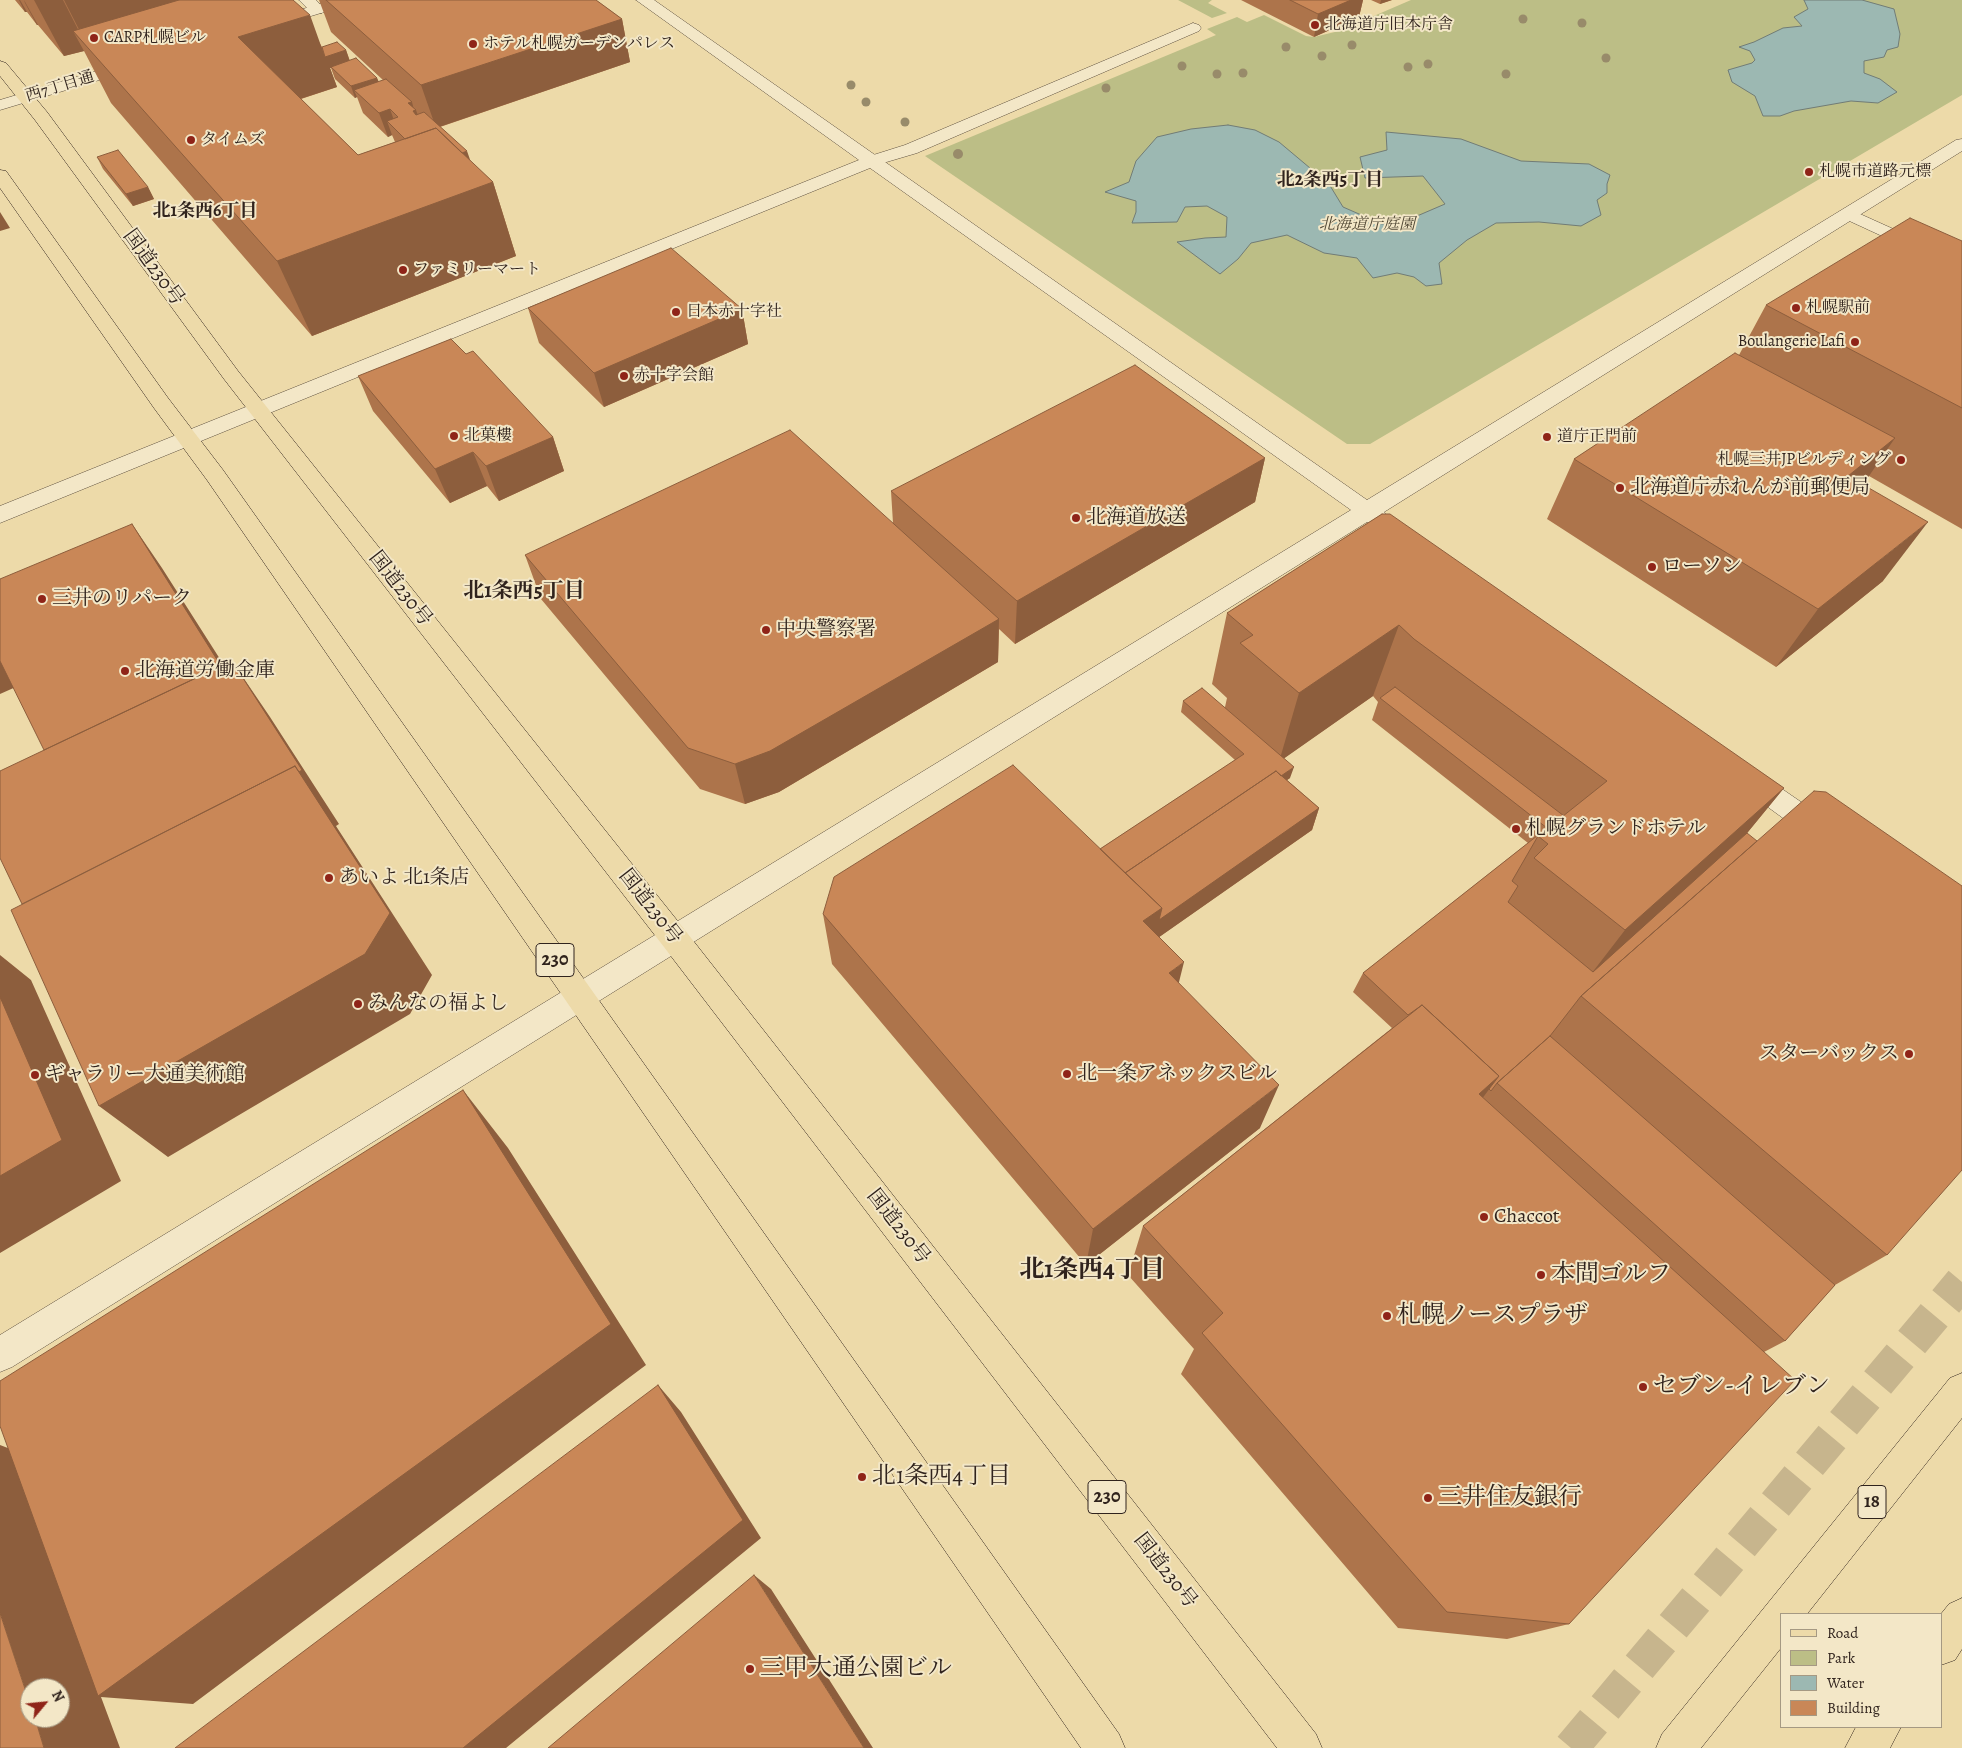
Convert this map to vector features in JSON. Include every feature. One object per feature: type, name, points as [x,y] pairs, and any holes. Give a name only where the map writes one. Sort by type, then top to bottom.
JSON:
[{"type":"main road","name":"国道230号","points":[[0,66],[26,97],[231,376],[674,938],[1302,1748]]},
{"type":"main road","name":"230","points":[[0,175],[161,403],[189,438],[1106,1748]]},
{"type":"main road","name":"18","points":[[1784,1613],[1962,1390]]},
{"type":"main road","points":[[1942,1645],[1962,1617]]},
{"type":"main road","name":"18","points":[[1676,1748],[1780,1618]]},
{"type":"main road","points":[[1866,1748],[1880,1728]]},
{"type":"street","points":[[260,27],[312,5],[349,0]]},
{"type":"street","points":[[644,0],[1396,530]]},
{"type":"street","points":[[0,514],[873,161],[911,149],[1193,28]]},
{"type":"street","name":"西7丁目通","points":[[0,105],[146,61]]},
{"type":"street","points":[[0,1355],[1962,144]]},
{"type":"street","points":[[1849,214],[1962,268]]},
{"type":"street","points":[[1726,764],[1840,844]]},
{"type":"green space","points":[[1178,0],[1212,0],[1208,3],[1227,13],[1212,18]]},
{"type":"green space","name":"北海道庁庭園","points":[[1411,0],[1962,0],[1962,95],[1370,444],[1347,444],[925,156],[1216,35],[1207,29],[1237,17],[1247,22],[1264,15],[1306,36],[1314,37],[1339,31]]},
{"type":"water","points":[[1804,0],[1862,0],[1894,9],[1900,34],[1898,47],[1887,50],[1884,57],[1864,61],[1864,73],[1880,79],[1897,92],[1878,103],[1851,101],[1794,111],[1780,116],[1763,116],[1755,96],[1732,82],[1728,70],[1752,63],[1755,60],[1750,51],[1739,47],[1783,28],[1802,26],[1794,17],[1808,9]]},
{"type":"water","points":[[1228,125],[1255,130],[1279,142],[1329,184],[1343,207],[1382,224],[1417,216],[1445,204],[1423,176],[1365,178],[1360,157],[1387,150],[1386,132],[1461,139],[1521,161],[1589,164],[1610,175],[1607,193],[1597,200],[1601,215],[1581,226],[1539,222],[1496,223],[1467,240],[1439,263],[1442,284],[1426,286],[1414,277],[1397,273],[1373,278],[1357,258],[1324,253],[1287,235],[1251,243],[1238,259],[1220,274],[1177,242],[1226,237],[1227,217],[1207,206],[1185,207],[1177,222],[1132,223],[1136,212],[1136,201],[1105,192],[1129,182],[1136,161],[1157,137],[1191,129]]},
{"type":"building","points":[[179,0],[293,0],[310,15],[238,37],[358,155],[436,128],[493,182],[277,261],[73,31]]},
{"type":"building","points":[[326,0],[596,0],[622,19],[421,85]]},
{"type":"building","points":[[1290,0],[1351,0],[1318,14]]},
{"type":"building","points":[[337,42],[346,50],[325,57],[322,47]]},
{"type":"building","points":[[356,58],[377,78],[351,86],[331,67]]},
{"type":"building","points":[[386,79],[412,102],[408,103],[416,110],[413,111],[416,115],[424,112],[467,151],[462,153],[436,128],[405,139],[387,121],[398,117],[390,109],[379,113],[354,90]]},
{"type":"building","points":[[118,150],[148,187],[126,194],[97,157]]},
{"type":"building","points":[[1910,218],[1962,241],[1962,408],[1766,305]]},
{"type":"building","points":[[671,248],[742,309],[594,373],[528,308]]},
{"type":"building","points":[[451,339],[466,354],[473,351],[553,437],[486,466],[473,452],[435,469],[358,376]]},
{"type":"building","points":[[1735,353],[1895,438],[1848,476],[1928,522],[1818,609],[1574,459]]},
{"type":"building","name":"北海道放送","points":[[1135,365],[1265,458],[1017,601],[891,491]]},
{"type":"building","name":"中央警察署","points":[[790,430],[999,619],[770,751],[735,764],[688,748],[525,555]]},
{"type":"building","points":[[1382,514],[1390,514],[1784,788],[1625,930],[1534,858],[1548,844],[1538,836],[1607,781],[1414,639],[1399,625],[1299,693],[1240,643],[1253,635],[1227,613]]},
{"type":"building","points":[[132,524],[221,666],[44,750],[0,661],[0,579]]},
{"type":"building","points":[[232,661],[302,770],[299,772],[295,766],[22,904],[0,858],[0,771]]},
{"type":"building","points":[[1395,687],[1564,816],[1538,836],[1512,881],[1518,886],[1508,902],[1593,972],[1747,833],[1757,841],[1581,996],[1550,1036],[1497,1083],[1491,1091],[1489,1089],[1499,1076],[1422,1005],[1408,1015],[1363,973],[1547,828],[1380,698]]},
{"type":"building","points":[[1202,688],[1294,767],[1281,776],[1276,771],[1125,873],[1100,849],[1244,754],[1183,701]]},
{"type":"building","name":"北一条アネックスビル","points":[[1013,765],[1162,908],[1143,921],[1184,962],[1169,973],[1279,1085],[1093,1229],[823,914],[834,877]]},
{"type":"building","points":[[295,766],[390,913],[365,954],[99,1106],[11,910]]},
{"type":"building","points":[[1276,771],[1319,808],[1159,920],[1162,908],[1125,873]]},
{"type":"building","points":[[1814,791],[1826,792],[1962,886],[1962,1170],[1887,1255],[1581,996]]},
{"type":"building","points":[[0,997],[62,1140],[0,1176]]},
{"type":"building","name":"札幌ノースプラザ","points":[[1422,1005],[1499,1076],[1479,1094],[1795,1380],[1569,1624],[1447,1612],[1202,1333],[1223,1313],[1143,1226]]},
{"type":"building","points":[[1550,1036],[1835,1285],[1785,1341],[1497,1083]]},
{"type":"building","points":[[463,1090],[611,1324],[98,1696],[0,1426],[0,1381]]},
{"type":"building","points":[[658,1385],[743,1520],[463,1748],[175,1748]]},
{"type":"building","name":"三甲大通公園ビル","points":[[754,1575],[864,1748],[548,1748]]},
{"type":"building","points":[[0,1613],[21,1678],[20,1728],[38,1728],[44,1748],[0,1748]]},
{"type":"tunnel","points":[[1571,1748],[1962,1282]]},
{"type":"place","name":"北海道庁旧本庁舎","points":[[1315,25]]},
{"type":"place","name":"CARP札幌ビル","points":[[94,38]]},
{"type":"place","name":"ホテル札幌ガーデンパレス","points":[[473,44]]},
{"type":"place","name":"タイムズ","points":[[191,140]]},
{"type":"place","name":"札幌市道路元標","points":[[1809,172]]},
{"type":"place","name":"ファミリーマート","points":[[403,270]]},
{"type":"place","name":"札幌駅前","points":[[1796,308]]},
{"type":"place","name":"日本赤十字社","points":[[676,312]]},
{"type":"place","name":"Boulangerie Lafi","points":[[1855,342]]},
{"type":"place","name":"赤十字会館","points":[[624,376]]},
{"type":"place","name":"北菓樓","points":[[454,436]]},
{"type":"place","name":"道庁正門前","points":[[1547,437]]},
{"type":"place","name":"札幌三井JPビルディング","points":[[1901,460]]},
{"type":"place","name":"北海道庁赤れんが前郵便局","points":[[1620,488]]},
{"type":"place","name":"北海道放送","points":[[1076,518]]},
{"type":"place","name":"ローソン","points":[[1652,567]]},
{"type":"place","name":"三井のリパーク","points":[[42,599]]},
{"type":"place","name":"中央警察署","points":[[766,630]]},
{"type":"place","name":"北海道労働金庫","points":[[125,671]]},
{"type":"place","name":"札幌グランドホテル","points":[[1516,829]]},
{"type":"place","name":"あいよ 北1条店","points":[[329,878]]},
{"type":"place","name":"みんなの福よし","points":[[358,1004]]},
{"type":"place","name":"スターバックス","points":[[1909,1054]]},
{"type":"place","name":"北一条アネックスビル","points":[[1067,1074]]},
{"type":"place","name":"ギャラリー大通美術館","points":[[35,1075]]},
{"type":"place","name":"Chaccot","points":[[1484,1217]]},
{"type":"place","name":"本間ゴルフ","points":[[1541,1275]]},
{"type":"place","name":"札幌ノースプラザ","points":[[1387,1316]]},
{"type":"place","name":"セブン-イレブン","points":[[1643,1387]]},
{"type":"place","name":"北1条西4丁目","points":[[862,1477]]},
{"type":"place","name":"三井住友銀行","points":[[1428,1498]]},
{"type":"place","name":"三甲大通公園ビル","points":[[750,1669]]},
{"type":"district","name":"北2条西5丁目","points":[[1330,181]]},
{"type":"district","name":"北1条西6丁目","points":[[205,212]]},
{"type":"district","name":"北1条西5丁目","points":[[524,592]]},
{"type":"district","name":"北1条西4丁目","points":[[1092,1271]]}]
